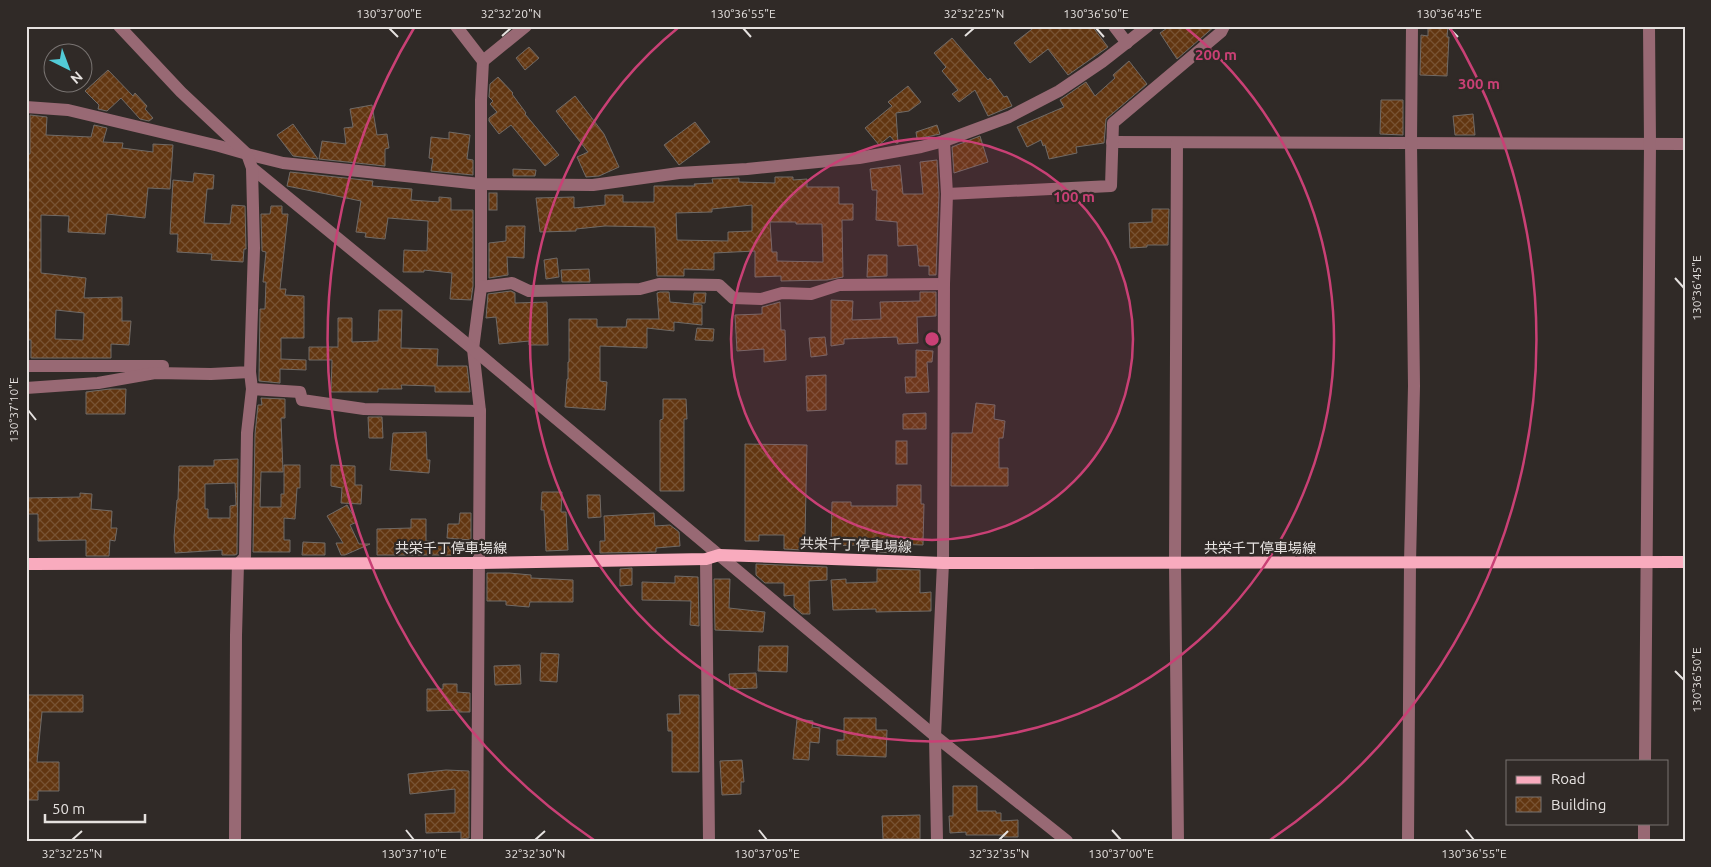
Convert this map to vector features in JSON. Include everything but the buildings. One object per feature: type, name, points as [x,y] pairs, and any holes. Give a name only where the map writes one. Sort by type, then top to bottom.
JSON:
[{"type":"main road","name":"共栄千丁停車場線","points":[[26,564],[479,564],[706,559],[719,555],[943,563],[1685,562]]},
{"type":"street","points":[[119,26],[162,74],[247,154],[252,168],[254,248],[250,369],[252,389],[247,433],[245,557],[238,564],[235,841]]},
{"type":"street","points":[[456,26],[483,61],[480,100],[481,287],[473,349],[480,411],[477,841]]},
{"type":"street","points":[[483,61],[526,26]]},
{"type":"street","points":[[1114,26],[1127,43]]},
{"type":"street","points":[[26,107],[68,110],[247,154],[300,165],[480,184],[593,185],[678,173],[747,169],[859,158],[944,141],[1009,117],[1060,91],[1102,62],[1148,26]]},
{"type":"street","points":[[948,194],[1111,186],[1113,124],[1221,32],[1224,26]]},
{"type":"street","points":[[1408,841],[1410,563],[1414,386],[1411,143],[1412,26]]},
{"type":"street","points":[[1644,760],[1650,144],[1649,26]]},
{"type":"street","points":[[937,841],[935,736],[943,563],[944,284],[948,194],[944,141]]},
{"type":"street","points":[[1112,142],[1685,144]]},
{"type":"street","points":[[1176,143],[1175,563],[1178,841]]},
{"type":"street","points":[[252,168],[473,349],[935,736],[1067,841]]},
{"type":"street","points":[[481,287],[512,283],[529,291],[640,289],[659,284],[719,285],[732,298],[761,299],[782,293],[811,294],[839,285],[944,284]]},
{"type":"street","points":[[26,366],[250,369]]},
{"type":"street","points":[[26,388],[98,384],[155,373],[211,374],[250,369]]},
{"type":"street","points":[[252,389],[300,392],[302,400],[364,409],[480,411]]},
{"type":"street","points":[[706,559],[709,841]]},
{"type":"street","points":[[1644,824],[1644,841]]}]
